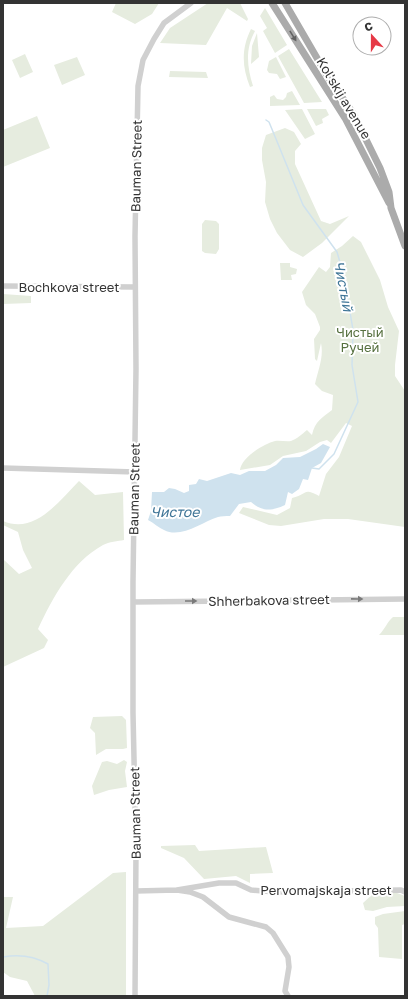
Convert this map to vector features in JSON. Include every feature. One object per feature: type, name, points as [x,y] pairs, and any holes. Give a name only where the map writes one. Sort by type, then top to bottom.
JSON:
[{"type":"main road","name":"Kol'skij avenue","points":[[272,3],[345,118],[391,208],[405,246]]},
{"type":"main road","name":"Kol'skij avenue","points":[[285,3],[328,77],[353,113],[380,168],[389,192],[391,208]]},
{"type":"main road","points":[[372,171],[378,173],[380,168]]},
{"type":"street","name":"Bauman Street","points":[[135,996],[136,891],[133,602],[135,472],[135,236],[140,73],[149,48],[164,23],[192,3]]},
{"type":"street","name":"Bochkova street","points":[[3,286],[135,287]]},
{"type":"street","points":[[3,468],[135,472]]},
{"type":"street","name":"Shherbakova street","points":[[133,602],[405,599]]},
{"type":"street","name":"Pervomajskaja street","points":[[177,890],[219,883],[236,883],[251,890],[275,892],[401,890],[405,892]]},
{"type":"street","points":[[136,891],[177,890],[190,892],[202,897],[228,917],[261,925],[270,930],[288,957],[289,967],[285,990],[288,996]]},
{"type":"green space","points":[[116,3],[159,3],[152,14],[135,24],[112,12]]},
{"type":"green space","points":[[208,3],[240,3],[248,19],[247,21],[227,8],[206,45],[160,43],[170,28]]},
{"type":"green space","points":[[265,8],[287,45],[275,53],[263,31],[267,28],[260,16]]},
{"type":"green space","points":[[251,29],[255,31],[248,51],[249,72],[253,86],[250,87],[245,72],[244,51]]},
{"type":"green space","points":[[257,33],[259,57],[251,64],[252,46]]},
{"type":"green space","points":[[289,49],[322,102],[304,103],[278,56]]},
{"type":"green space","points":[[25,54],[33,72],[20,78],[12,60]]},
{"type":"green space","points":[[77,57],[85,75],[62,85],[54,65]]},
{"type":"green space","points":[[276,57],[286,77],[280,79],[277,74],[269,73],[267,70],[269,61]]},
{"type":"green space","points":[[170,71],[206,72],[208,78],[169,77]]},
{"type":"green space","points":[[292,91],[300,105],[270,106],[270,97],[274,95],[277,99],[283,100],[287,93]]},
{"type":"green space","points":[[302,109],[315,134],[305,139],[285,110]]},
{"type":"green space","points":[[307,109],[326,109],[329,115],[322,119],[323,123],[316,126]]},
{"type":"green space","points":[[37,116],[50,148],[3,167],[3,130]]},
{"type":"green space","points":[[285,128],[294,132],[301,144],[295,151],[295,164],[321,221],[330,224],[349,216],[322,243],[303,257],[290,250],[277,233],[270,219],[265,202],[266,182],[262,160],[262,148],[266,135]]},
{"type":"green space","points":[[205,220],[216,221],[219,224],[219,249],[216,254],[205,253],[202,251],[202,224]]},
{"type":"green space","name":"Чистый Ручей","points":[[353,236],[361,242],[380,280],[388,307],[399,331],[395,376],[405,391],[405,527],[348,519],[324,519],[281,526],[269,525],[239,513],[243,507],[277,515],[290,508],[292,498],[305,492],[314,493],[319,496],[326,474],[339,457],[352,426],[346,423],[331,443],[327,440],[320,442],[306,451],[283,456],[270,465],[240,470],[241,465],[248,456],[265,445],[275,441],[291,441],[307,430],[312,435],[317,423],[332,410],[333,395],[322,391],[315,384],[322,348],[321,343],[317,361],[315,359],[314,339],[320,330],[320,327],[315,314],[306,305],[302,292],[319,267],[326,272],[330,267],[331,253]]},
{"type":"green space","points":[[280,263],[290,263],[290,267],[297,269],[296,274],[291,275],[292,280],[281,280]]},
{"type":"green space","points":[[3,294],[31,296],[31,303],[3,304]]},
{"type":"green space","points":[[79,481],[95,495],[123,492],[124,540],[105,544],[92,552],[64,581],[38,629],[48,640],[44,648],[3,667],[3,559],[19,574],[32,568],[23,550],[18,532],[3,525],[3,521],[15,524],[36,520],[55,506]]},
{"type":"green space","points":[[393,617],[405,617],[405,635],[379,635],[389,621]]},
{"type":"green space","points":[[122,716],[126,720],[127,748],[106,749],[96,755],[95,733],[90,728],[93,717]]},
{"type":"green space","points":[[124,760],[127,762],[125,771],[127,787],[109,790],[94,795],[92,786],[102,762],[107,761],[117,764]]},
{"type":"green space","points":[[195,845],[199,851],[266,847],[273,873],[250,874],[250,883],[236,876],[204,879],[184,858],[161,848],[161,846]]},
{"type":"green space","points":[[126,872],[126,996],[35,996],[27,981],[10,977],[3,972],[3,897],[13,897],[6,928],[43,926],[113,873]]},
{"type":"green space","points":[[374,893],[397,893],[405,896],[405,906],[387,907],[373,911],[365,910],[363,903]]},
{"type":"green space","points":[[405,911],[405,924],[402,925],[402,959],[379,957],[378,928],[375,924],[375,917],[383,914]]},
{"type":"water","name":"Чистое","points":[[323,444],[330,447],[321,463],[312,468],[308,480],[303,479],[299,489],[292,494],[288,492],[285,505],[267,510],[259,508],[251,502],[239,504],[230,516],[218,517],[191,529],[177,532],[164,530],[148,520],[151,511],[152,492],[164,492],[169,488],[184,493],[189,491],[189,485],[196,484],[199,479],[207,481],[231,473],[240,475],[249,471],[265,471],[276,465],[283,458],[300,457]]},
{"type":"waterway","name":"Чистый","points":[[266,120],[269,122],[303,205],[337,252],[344,276],[353,330],[352,365],[358,402],[334,454],[319,469],[312,468]]},
{"type":"waterway","points":[[3,957],[26,956],[48,964],[49,985],[47,996]]}]
